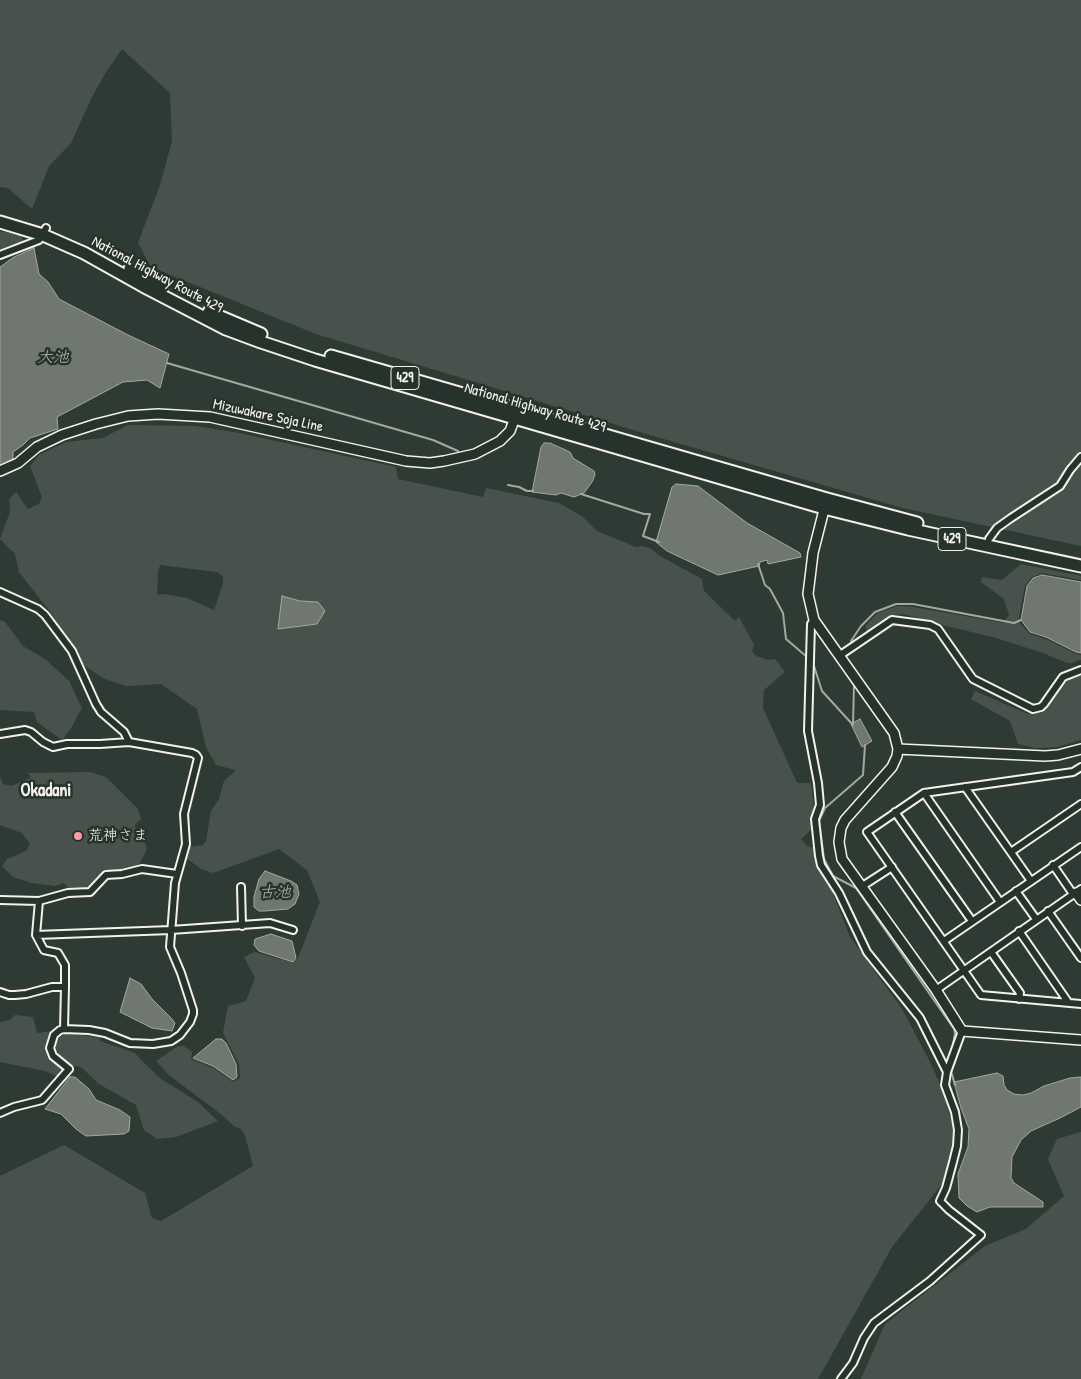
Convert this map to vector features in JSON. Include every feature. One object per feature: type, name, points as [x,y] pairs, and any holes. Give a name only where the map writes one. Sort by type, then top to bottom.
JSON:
[{"type":"highway","name":"National Highway Route 429","points":[[0,214],[98,252],[202,309],[264,336],[517,414],[908,529],[1081,566]]},
{"type":"highway","name":"National Highway Route 429","points":[[0,222],[45,231]]},
{"type":"highway","name":"National Highway Route 429","points":[[826,504],[1081,558]]},
{"type":"street","points":[[0,255],[39,240],[45,231]]},
{"type":"street","name":"Mizuwakare Soja Line","points":[[0,471],[18,463],[37,447],[62,435],[128,416],[158,414],[210,417],[406,461],[430,463],[475,454],[491,447],[510,431],[517,414]]},
{"type":"street","points":[[989,540],[998,528],[1011,518],[1060,486],[1081,457]]},
{"type":"street","points":[[826,504],[813,553],[808,594],[814,620],[894,733],[898,749],[892,766],[845,820],[839,835],[842,859],[936,990],[962,1031]]},
{"type":"street","points":[[0,592],[45,614],[72,651],[96,704],[124,732],[129,742]]},
{"type":"street","points":[[814,620],[811,624],[808,732],[818,783],[820,805],[815,820],[822,865],[839,893],[867,952],[920,1018],[947,1072]]},
{"type":"street","points":[[839,656],[892,620],[930,625],[938,630],[973,679],[1033,709],[1044,704],[1063,677],[1081,670]]},
{"type":"street","points":[[0,734],[25,730],[53,747],[68,744],[129,742],[192,753],[198,758],[184,814],[186,844],[175,883],[170,947],[181,973],[193,1014],[186,1029],[180,1035],[164,1043],[140,1044],[130,1043],[105,1033],[64,1028],[54,1035],[50,1048],[53,1056],[69,1069],[42,1100],[14,1107],[0,1113]]},
{"type":"street","points":[[898,749],[1045,756],[1081,749]]},
{"type":"street","points":[[1081,767],[1073,772],[924,793],[867,832],[981,995],[1081,1004]]},
{"type":"street","points":[[965,787],[1031,881]]},
{"type":"street","points":[[924,793],[1000,902]]},
{"type":"street","points":[[1011,852],[1081,804]]},
{"type":"street","points":[[896,812],[972,921]]},
{"type":"street","points":[[944,940],[1081,847]]},
{"type":"street","points":[[936,990],[964,972],[1036,919],[1078,894],[1053,865]]},
{"type":"street","points":[[861,887],[892,867]]},
{"type":"street","points":[[0,900],[39,901],[68,893],[90,892],[106,875],[122,874],[145,868],[177,874]]},
{"type":"street","points":[[241,888],[242,926]]},
{"type":"street","points":[[1016,891],[1036,919]]},
{"type":"street","points":[[39,901],[36,935],[44,950],[58,954],[65,965],[64,1028]]},
{"type":"street","points":[[1048,911],[1081,958]]},
{"type":"street","points":[[36,935],[171,930],[270,923],[293,930]]},
{"type":"street","points":[[1019,931],[1068,1002]]},
{"type":"street","points":[[991,952],[1020,993],[1019,999]]},
{"type":"street","points":[[0,992],[9,995],[26,994],[52,987],[65,987]]},
{"type":"street","points":[[841,1379],[853,1363],[864,1338],[874,1322],[930,1281],[981,1235],[949,1210],[940,1200],[946,1188],[953,1162],[958,1130],[945,1085],[947,1072],[962,1031]]},
{"type":"street","points":[[962,1031],[1081,1040]]},
{"type":"shaded area","points":[[0,0],[1081,0],[1081,546],[903,508],[650,435],[316,334],[151,267],[138,243],[160,185],[172,141],[170,93],[122,49],[92,97],[71,143],[49,166],[32,209],[8,188],[0,187]]},
{"type":"shaded area","points":[[0,231],[21,236],[23,241],[0,250]]},
{"type":"shaded area","points":[[128,425],[195,426],[239,433],[396,467],[398,479],[483,497],[486,488],[559,503],[583,517],[597,531],[636,547],[650,548],[660,556],[702,579],[704,591],[735,621],[739,617],[754,645],[752,651],[756,656],[769,660],[775,659],[785,672],[764,690],[763,708],[797,783],[811,783],[814,809],[812,829],[801,839],[807,846],[815,848],[850,937],[902,1009],[929,1060],[940,1084],[953,1127],[953,1144],[942,1184],[892,1247],[818,1379],[0,1379],[0,1176],[64,1145],[145,1193],[152,1218],[161,1221],[253,1166],[242,1130],[234,1126],[170,1076],[156,1061],[178,1046],[184,1046],[192,1052],[191,1059],[213,1068],[233,1082],[240,1078],[239,1064],[223,1033],[228,1006],[246,1001],[255,978],[244,957],[255,952],[293,963],[298,958],[320,902],[307,870],[279,849],[213,873],[201,869],[186,858],[189,847],[203,845],[206,841],[211,811],[219,799],[224,781],[236,770],[216,765],[206,747],[197,709],[161,684],[127,686],[105,679],[85,666],[51,613],[19,572],[15,554],[0,539],[10,512],[9,499],[16,492],[28,509],[39,504],[42,497],[30,466],[39,455],[66,442],[103,438]],"holes":[[[160,565],[217,572],[223,576],[223,584],[214,610],[187,598],[163,594],[157,595]],[[282,597],[318,602],[324,611],[317,624],[278,629]]]},
{"type":"shaded area","points":[[1021,564],[1081,576],[1081,580],[1042,573],[1032,577],[1025,585],[1019,617],[1020,624],[1030,634],[1081,655],[1081,660],[1067,663],[993,637],[904,614],[892,615],[868,631],[866,630],[866,625],[878,613],[897,606],[913,607],[1004,623],[1009,615],[1004,599],[981,582],[982,577],[1002,580]]},
{"type":"shaded area","points":[[0,620],[5,622],[23,646],[45,659],[69,681],[82,708],[62,740],[37,722],[34,712],[0,710]]},
{"type":"shaded area","points":[[1081,676],[1081,740],[1057,747],[1035,748],[1018,744],[1010,721],[971,699],[975,691],[1028,714],[1042,712],[1060,685]]},
{"type":"shaded area","points":[[90,772],[106,777],[138,809],[141,819],[135,824],[136,834],[145,843],[147,849],[140,863],[123,871],[105,872],[90,889],[70,890],[64,883],[55,886],[32,883],[13,877],[2,866],[7,859],[26,851],[30,844],[22,833],[0,825],[0,777],[3,784],[12,786],[31,777],[28,773]]},
{"type":"shaded area","points":[[15,1015],[33,1017],[37,1033],[53,1031],[47,1048],[50,1057],[65,1069],[59,1077],[45,1071],[0,1062],[0,1022],[10,1020]]},
{"type":"shaded area","points":[[67,1033],[100,1038],[100,1041],[135,1053],[161,1079],[198,1102],[218,1121],[176,1137],[157,1139],[144,1130],[136,1105],[99,1084],[81,1067],[71,1065],[59,1055],[55,1046],[56,1041]]},
{"type":"shaded area","points":[[1081,1132],[1081,1379],[861,1379],[885,1324],[985,1246],[1026,1229],[1064,1196],[1048,1159],[1057,1139]]},
{"type":"water","name":"大池","points":[[34,248],[39,274],[48,282],[59,299],[169,354],[160,388],[147,380],[123,382],[57,417],[58,429],[30,438],[13,452],[13,460],[0,466],[0,267],[14,257]]},
{"type":"water","points":[[544,443],[550,443],[570,452],[573,458],[594,471],[595,475],[592,482],[584,493],[574,497],[561,493],[556,495],[532,492],[541,447]]},
{"type":"water","points":[[676,484],[698,486],[747,523],[800,553],[801,557],[768,564],[767,560],[760,562],[759,566],[718,575],[667,551],[656,542],[672,487]]},
{"type":"water","points":[[1042,575],[1081,582],[1081,653],[1030,632],[1021,620],[1027,586],[1033,578]]},
{"type":"water","points":[[282,596],[300,601],[318,602],[325,611],[317,624],[278,629]]},
{"type":"water","points":[[860,719],[872,741],[862,747],[851,724]]},
{"type":"water","name":"古池","points":[[265,871],[297,885],[299,894],[295,904],[288,909],[265,911],[259,911],[254,907],[254,897],[259,879]]},
{"type":"water","points":[[271,934],[292,941],[296,958],[293,962],[259,951],[254,945],[255,939]]},
{"type":"water","points":[[130,978],[141,984],[152,999],[175,1023],[172,1031],[152,1028],[120,1012]]},
{"type":"water","points":[[216,1039],[222,1039],[226,1043],[236,1064],[237,1077],[233,1080],[213,1066],[193,1058]]},
{"type":"water","points":[[997,1073],[1003,1076],[1004,1085],[1007,1090],[1014,1094],[1023,1095],[1044,1086],[1070,1078],[1081,1077],[1081,1107],[1031,1131],[1021,1140],[1012,1157],[1011,1178],[1014,1183],[1043,1202],[1043,1207],[990,1207],[977,1212],[959,1198],[958,1174],[968,1147],[969,1129],[954,1082]]},
{"type":"water","points":[[70,1077],[75,1077],[89,1089],[96,1100],[120,1110],[130,1117],[129,1131],[124,1134],[86,1136],[61,1114],[45,1109]]},
{"type":"waterway","points":[[167,363],[433,440],[458,451]]},
{"type":"waterway","points":[[508,485],[533,491]]},
{"type":"waterway","points":[[581,494],[644,514],[650,514],[643,536],[659,542]]},
{"type":"waterway","points":[[758,564],[765,585],[770,589],[783,613],[786,639],[807,657]]},
{"type":"waterway","points":[[851,641],[861,626],[875,612],[896,604],[913,604],[1014,623],[1021,620]]},
{"type":"waterway","points":[[814,666],[822,691],[853,725]]},
{"type":"waterway","points":[[853,724],[854,685]]},
{"type":"waterway","points":[[865,745],[863,775],[825,808],[819,821],[824,859],[833,876],[856,888],[954,1029],[955,1034],[951,1054]]},
{"type":"waterway","points":[[951,1071],[955,1085]]},
{"type":"place","name":"荒神さま","points":[[78,836]]},
{"type":"district","name":"Okadani","points":[[46,791]]}]
